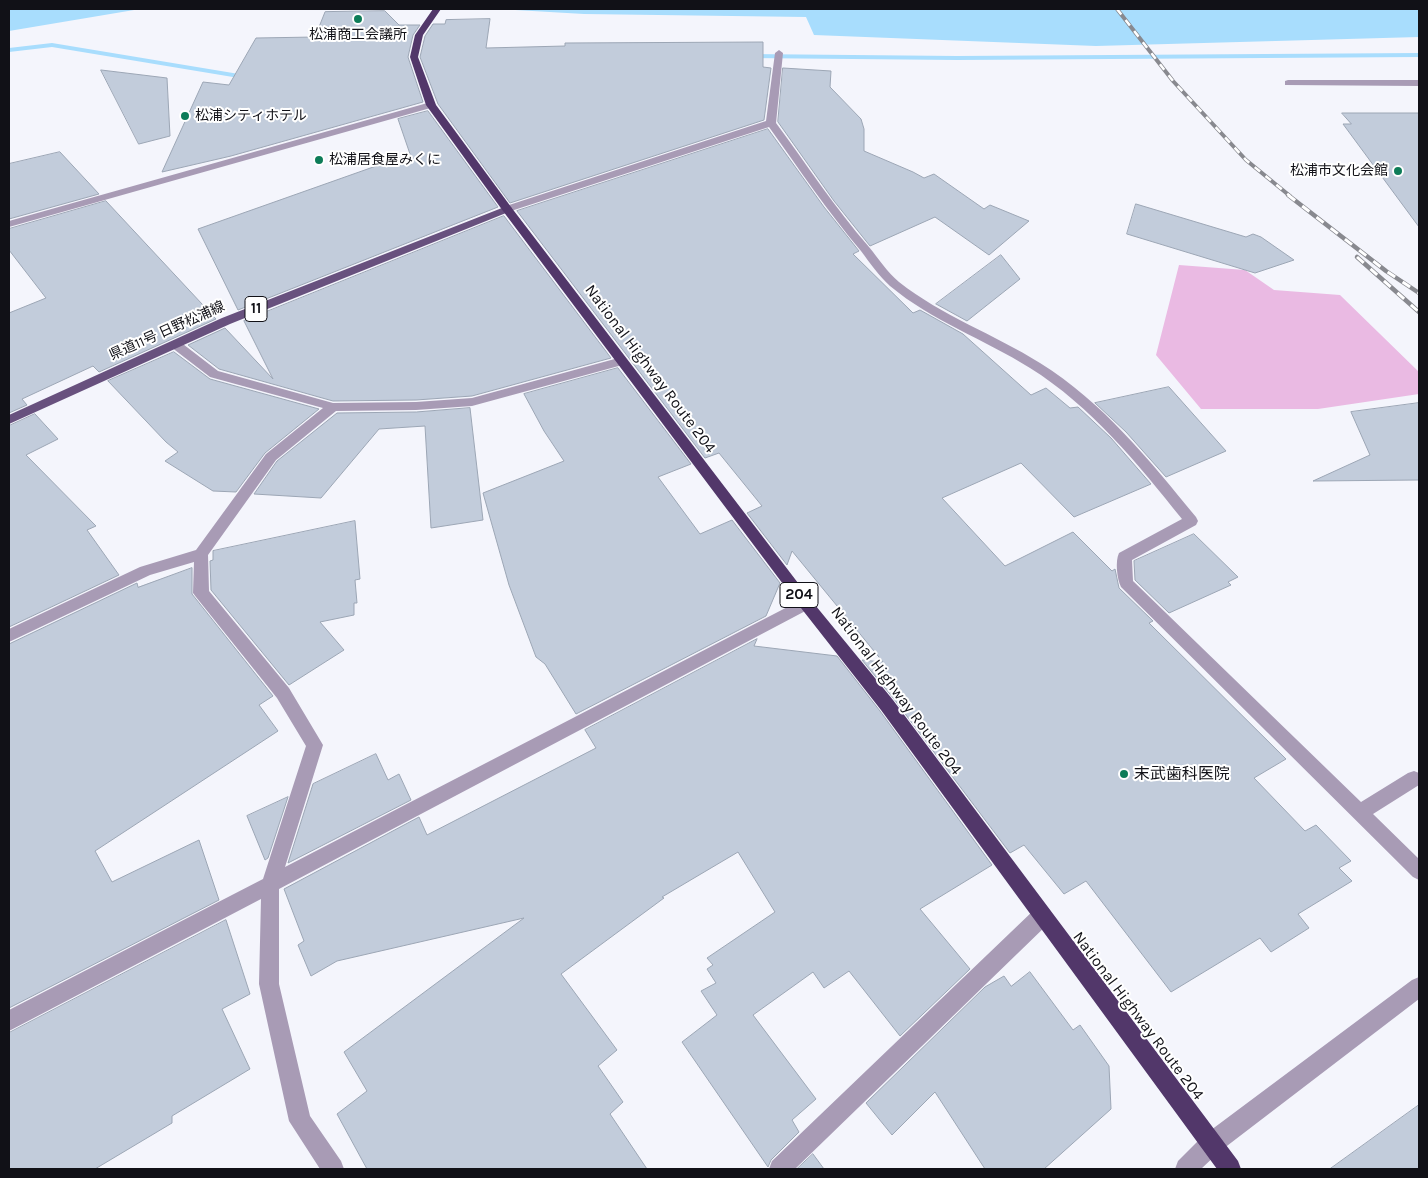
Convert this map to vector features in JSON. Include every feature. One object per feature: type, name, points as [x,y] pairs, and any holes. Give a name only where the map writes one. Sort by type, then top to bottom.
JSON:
[{"type":"highway","name":"National Highway Route 204","points":[[437,9],[419,35],[414,57],[431,106],[806,604],[887,705],[1230,1169]]},
{"type":"main road","name":"県道11号 日野松浦線","points":[[9,420],[226,321],[507,209]]},
{"type":"street","points":[[779,53],[771,122],[814,185],[894,284],[930,308],[1037,367],[1082,401],[1157,478],[1191,521],[1124,557],[1126,583],[1419,871]]},
{"type":"street","points":[[1288,83],[1419,83]]},
{"type":"street","points":[[9,224],[431,106]]},
{"type":"street","points":[[507,209],[771,122]]},
{"type":"street","points":[[175,344],[214,374],[333,407],[416,406],[472,402],[622,361]]},
{"type":"street","points":[[332,1169],[300,1121],[269,984],[270,885],[315,745],[283,693],[201,593],[201,554],[271,457],[333,407]]},
{"type":"street","points":[[9,636],[145,571],[201,554]]},
{"type":"street","points":[[9,1021],[806,604]]},
{"type":"street","points":[[1360,813],[1414,779]]},
{"type":"street","points":[[780,1169],[1042,916]]},
{"type":"street","points":[[1186,1169],[1211,1144],[1419,987]]},
{"type":"shaded area","points":[[1179,265],[1245,270],[1274,290],[1340,295],[1419,372],[1419,394],[1318,409],[1201,409],[1156,355]]},
{"type":"water","points":[[9,9],[140,9],[9,31]]},
{"type":"water","points":[[498,9],[1419,9],[1419,37],[1096,46],[814,35],[806,17],[584,14]]},
{"type":"building","points":[[385,11],[399,25],[420,25],[413,35],[408,57],[423,102],[231,156],[162,172],[203,82],[229,85],[256,38],[315,37],[325,12]]},
{"type":"building","points":[[490,19],[486,48],[565,46],[565,43],[763,42],[763,67],[771,68],[764,120],[510,203],[438,104],[420,57],[425,36],[433,24],[445,24],[446,20]]},
{"type":"building","points":[[783,68],[831,71],[830,87],[861,119],[864,129],[864,151],[924,178],[934,174],[984,209],[990,205],[1029,221],[989,255],[935,217],[870,246],[834,201],[778,122]]},
{"type":"building","points":[[101,70],[167,78],[170,136],[139,144]]},
{"type":"building","points":[[428,111],[498,207],[238,310],[198,229],[410,154],[398,119]]},
{"type":"building","name":"松浦市文化会館","points":[[1342,113],[1419,113],[1419,227],[1343,124],[1351,124]]},
{"type":"building","points":[[768,129],[824,207],[859,251],[853,254],[913,313],[920,310],[963,334],[1031,395],[1046,388],[1070,408],[1078,407],[1111,438],[1151,484],[1074,517],[1021,463],[942,498],[1005,566],[1073,532],[1112,571],[1115,569],[1119,588],[1153,621],[1149,623],[1286,759],[1254,778],[1305,831],[1316,825],[1351,861],[1339,868],[1352,881],[1298,914],[1309,928],[1271,952],[1260,938],[1171,992],[1086,881],[1064,894],[1024,845],[1010,853],[894,699],[862,660],[883,662],[792,551],[787,565],[747,513],[762,506],[719,453],[705,458],[517,211]]},
{"type":"building","points":[[60,152],[99,194],[9,219],[9,164]]},
{"type":"building","points":[[106,201],[216,319],[99,372],[93,366],[22,399],[27,405],[9,413],[9,313],[46,298],[9,250],[9,229]]},
{"type":"building","points":[[1136,204],[1246,237],[1253,234],[1261,237],[1294,260],[1255,273],[1127,234]]},
{"type":"building","points":[[504,216],[611,358],[472,396],[416,400],[333,401],[219,369],[188,345],[225,328],[273,379],[244,321]]},
{"type":"building","points":[[1001,255],[1020,279],[967,321],[936,304]]},
{"type":"building","points":[[174,352],[210,379],[319,409],[265,453],[236,492],[213,491],[165,461],[178,452],[166,442],[108,381]]},
{"type":"building","points":[[618,368],[691,464],[658,477],[700,534],[732,520],[780,583],[766,616],[576,714],[545,664],[536,657],[509,585],[483,493],[564,461],[544,431],[524,394]]},
{"type":"building","points":[[1169,387],[1226,451],[1166,477],[1126,432],[1095,403]]},
{"type":"building","points":[[1419,403],[1419,480],[1313,481],[1370,455],[1351,412]]},
{"type":"building","points":[[470,408],[483,520],[431,528],[425,426],[379,429],[321,498],[254,494],[277,461],[337,413],[416,412]]},
{"type":"building","points":[[35,414],[58,439],[26,455],[96,526],[87,530],[119,575],[9,627],[9,426]]},
{"type":"building","points":[[355,521],[360,579],[355,580],[357,603],[354,603],[354,615],[320,622],[344,650],[289,685],[211,590],[210,561],[213,560],[213,551]]},
{"type":"building","points":[[1194,534],[1238,577],[1228,582],[1231,585],[1169,613],[1135,580],[1134,561]]},
{"type":"building","points":[[192,568],[192,594],[273,696],[259,705],[278,731],[95,851],[112,882],[199,840],[219,900],[9,1008],[9,644],[137,583],[138,587]]},
{"type":"building","points":[[757,639],[754,646],[837,656],[880,711],[992,865],[920,909],[970,969],[900,1036],[849,971],[824,988],[813,972],[753,1015],[816,1099],[792,1120],[799,1132],[771,1160],[768,1167],[682,1042],[717,1015],[701,991],[716,983],[707,969],[713,965],[707,958],[775,912],[738,852],[662,897],[664,898],[561,974],[617,1050],[598,1066],[623,1102],[610,1114],[647,1169],[367,1169],[337,1114],[367,1091],[344,1052],[524,918],[337,961],[311,976],[298,945],[304,941],[284,889],[419,817],[427,835],[596,748],[585,730]]},
{"type":"building","points":[[376,754],[388,780],[399,774],[411,800],[288,863],[313,784]]},
{"type":"building","points":[[288,797],[268,858],[265,860],[247,816]]},
{"type":"building","points":[[226,920],[250,994],[222,1009],[250,1069],[172,1116],[172,1123],[95,1169],[9,1169],[9,1033]]},
{"type":"building","points":[[1030,972],[1073,1030],[1080,1025],[1109,1066],[1111,1109],[1044,1169],[985,1169],[935,1092],[892,1135],[866,1103],[985,987],[1004,976],[1011,986]]},
{"type":"building","points":[[1419,1105],[1419,1169],[1330,1169]]},
{"type":"building","points":[[813,1154],[824,1169],[797,1169]]},
{"type":"waterway","points":[[9,50],[52,45],[251,78]]},
{"type":"waterway","points":[[748,56],[957,58],[1419,55]]},
{"type":"railway","points":[[1117,9],[1173,81],[1246,160],[1290,196]]},
{"type":"railway","points":[[1288,195],[1386,271],[1419,293]]},
{"type":"railway","points":[[1357,257],[1419,312]]},
{"type":"place","name":"松浦商工会議所","points":[[358,19]]},
{"type":"place","name":"松浦シティホテル","points":[[185,116]]},
{"type":"place","name":"松浦居食屋みくに","points":[[319,160]]},
{"type":"place","name":"松浦市文化会館","points":[[1398,171]]},
{"type":"place","name":"末武歯科医院","points":[[1124,774]]}]
